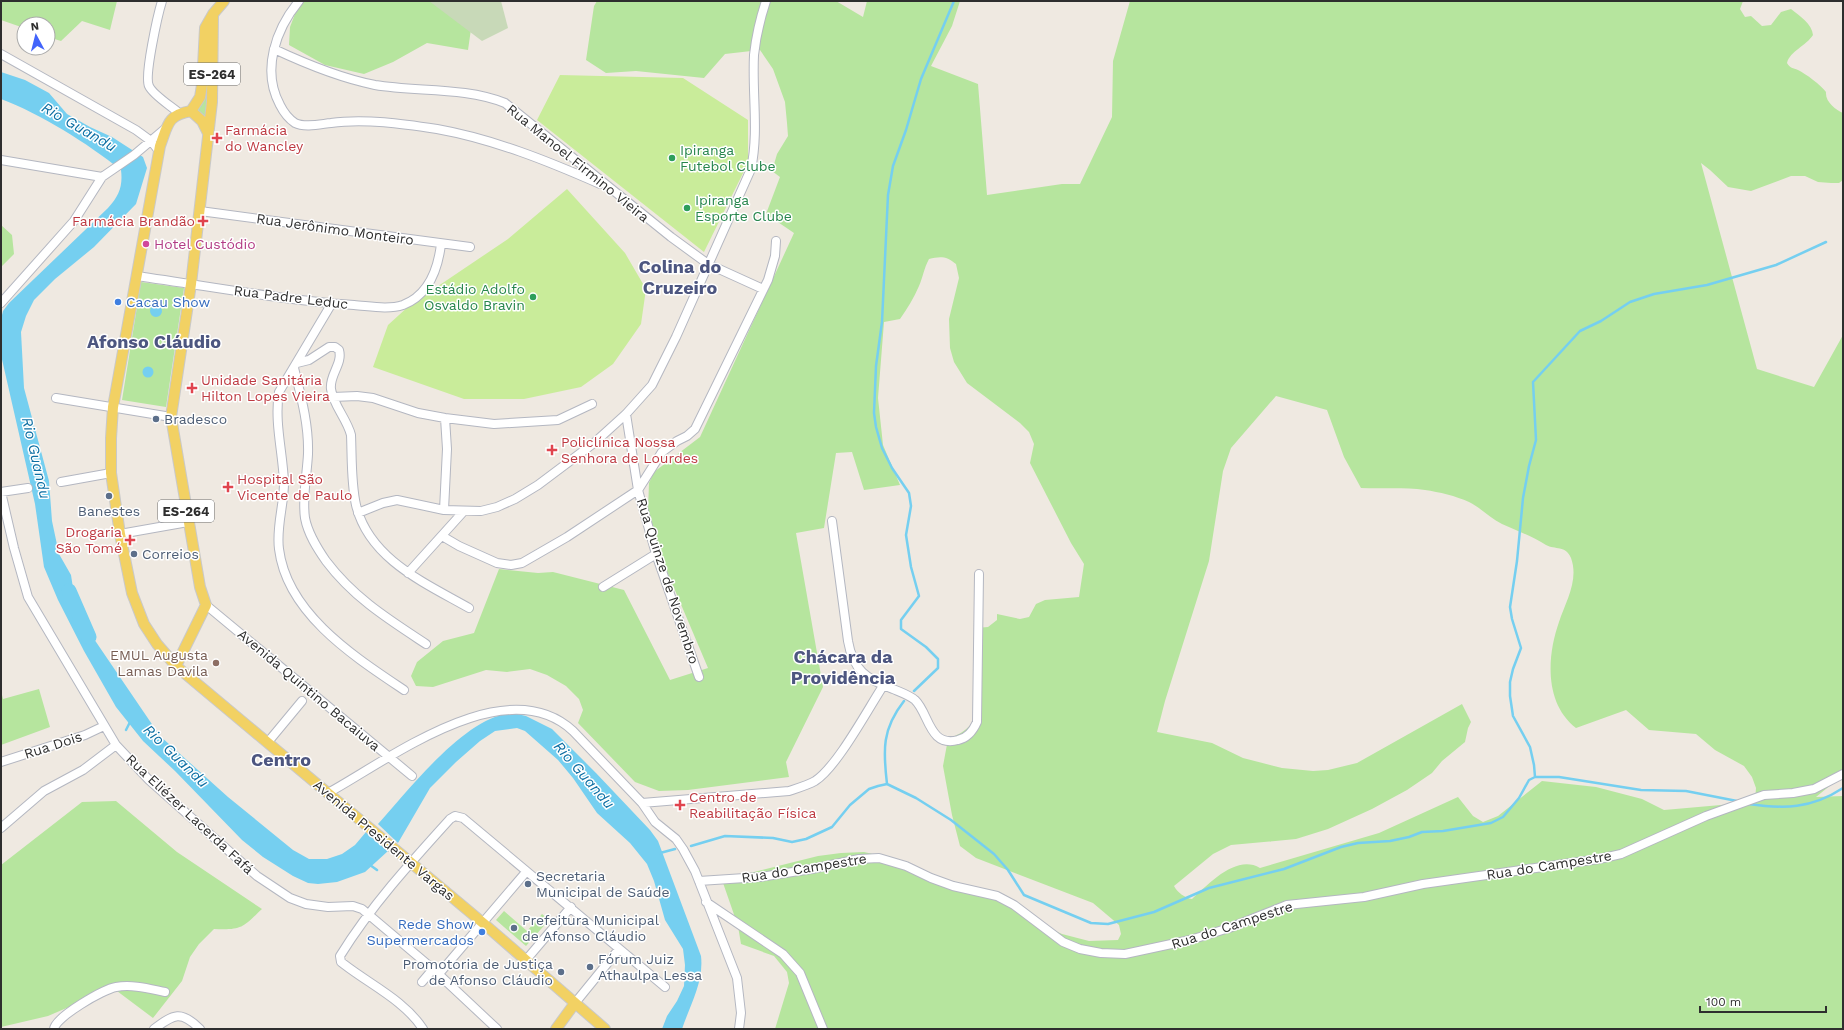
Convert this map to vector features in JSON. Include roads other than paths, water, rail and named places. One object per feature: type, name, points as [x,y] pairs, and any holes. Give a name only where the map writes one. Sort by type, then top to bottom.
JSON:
[{"type":"main road","name":"ES-264","points":[[191,111],[200,98],[204,34],[212,14],[224,1]]},
{"type":"main road","name":"ES-264","points":[[206,605],[200,587],[171,417],[191,284],[212,102],[212,14]]},
{"type":"main road","points":[[179,113],[191,111],[202,121],[208,134]]},
{"type":"main road","name":"Avenida Presidente Vargas","points":[[179,113],[171,120],[157,146],[113,407],[110,438],[111,473],[120,534],[129,580],[137,609],[157,644],[176,666],[483,922],[605,1029]]},
{"type":"main road","points":[[176,666],[206,605]]},
{"type":"main road","points":[[556,1029],[576,1003]]},
{"type":"street","points":[[162,1],[157,16],[147,80],[152,90],[179,113]]},
{"type":"street","points":[[299,1],[279,32],[270,72],[272,84],[282,109],[294,122],[312,125],[353,121],[437,129],[512,150],[611,188]]},
{"type":"street","points":[[358,513],[383,503],[398,500],[444,510],[481,511],[497,507],[515,499],[538,485],[594,443],[626,414],[652,385],[751,169],[755,145],[754,56],[761,16],[766,1]]},
{"type":"street","name":"Rua Manoel Firmino Vieira","points":[[274,49],[302,62],[374,85],[468,94],[505,103],[671,237],[708,264],[763,289]]},
{"type":"street","points":[[1,54],[136,130],[157,146]]},
{"type":"street","points":[[1,304],[66,231],[87,202],[102,177],[134,155],[157,146]]},
{"type":"street","points":[[1,160],[102,177]]},
{"type":"street","name":"Rua Jerônimo Monteiro","points":[[200,211],[470,247]]},
{"type":"street","points":[[442,536],[459,546],[497,563],[511,565],[522,563],[567,537],[638,490],[662,452],[687,436],[694,429],[763,289],[775,256],[776,241]]},
{"type":"street","name":"Rua Padre Leduc","points":[[136,276],[332,303],[390,308],[404,304],[426,287],[432,279],[441,244]]},
{"type":"street","points":[[332,303],[296,365],[283,384],[278,400],[284,483],[278,530],[282,566],[296,594],[326,632],[373,669],[404,690]]},
{"type":"street","points":[[296,365],[313,358],[329,347],[338,348],[340,352],[340,359],[331,380],[331,388],[333,397],[349,427],[351,435],[354,492],[358,513],[371,537],[384,553],[408,573],[469,608]]},
{"type":"street","points":[[296,365],[307,431],[308,454],[305,507],[307,526],[310,534],[321,554],[349,589],[374,610],[426,644]]},
{"type":"street","points":[[333,397],[357,396],[374,398],[418,413],[494,424],[552,422],[563,419],[592,404]]},
{"type":"street","points":[[56,398],[171,417]]},
{"type":"street","name":"Rua Quinze de Novembro","points":[[626,414],[638,490],[656,554],[699,677]]},
{"type":"street","points":[[444,510],[447,449],[445,418]]},
{"type":"street","points":[[61,482],[111,473]]},
{"type":"street","points":[[1,492],[28,488]]},
{"type":"street","name":"Rua Eliézer Lacerda Fafá","points":[[1,492],[19,569],[28,597],[79,680],[116,745],[149,780],[257,876],[283,893],[306,904],[328,907],[353,906],[370,914],[436,972],[497,1029]]},
{"type":"street","points":[[408,573],[464,511]]},
{"type":"street","points":[[832,521],[851,656],[859,671],[884,686],[903,693],[915,700],[932,730],[938,737],[955,741],[968,735],[974,730],[977,722],[979,574]]},
{"type":"street","points":[[120,534],[188,522]]},
{"type":"street","points":[[603,587],[656,554]]},
{"type":"street","name":"Avenida Quintino Bacaiuva","points":[[206,605],[412,776]]},
{"type":"street","points":[[642,803],[790,791],[808,784],[816,780],[824,773],[837,757],[884,686]]},
{"type":"street","points":[[268,742],[302,701]]},
{"type":"street","points":[[328,793],[389,756],[467,718],[505,711],[539,712],[552,716],[563,722],[642,803],[655,822],[676,839],[684,849],[699,881],[737,978],[741,1013],[739,1029]]},
{"type":"street","name":"Rua Dois","points":[[1,762],[85,735],[104,726]]},
{"type":"street","points":[[1,828],[44,791],[84,770],[116,745]]},
{"type":"street","name":"Rua do Campestre","points":[[699,881],[760,877],[812,869],[859,859],[879,858],[906,866],[931,878],[953,886],[997,896],[1014,905],[1063,942],[1080,949],[1101,953],[1125,954],[1190,940],[1229,928],[1287,905],[1364,897],[1423,884],[1599,860],[1633,849],[1706,816],[1764,795],[1793,793],[1814,789],[1843,774]]},
{"type":"street","points":[[423,1029],[417,1020],[402,1006],[345,966],[340,959],[340,955],[411,862],[450,818],[457,816],[462,818],[665,987]]},
{"type":"street","points":[[422,982],[436,972],[483,922],[526,872]]},
{"type":"street","points":[[706,902],[783,954],[792,963],[800,973],[817,1018],[823,1029]]},
{"type":"street","points":[[526,960],[571,908]]},
{"type":"street","points":[[576,1003],[619,948]]},
{"type":"street","points":[[54,1029],[57,1021],[82,1004],[110,988],[125,986],[142,987],[165,992]]},
{"type":"street","points":[[154,1029],[173,1016],[181,1015],[186,1017],[200,1029]]},
{"type":"water","points":[[1,72],[25,80],[49,93],[67,114],[112,137],[143,157],[147,168],[136,204],[94,247],[55,279],[34,300],[26,316],[21,332],[24,388],[49,481],[52,521],[59,554],[71,575],[77,614],[160,736],[228,797],[293,850],[309,859],[327,859],[342,854],[355,845],[366,832],[388,851],[365,872],[337,882],[318,884],[308,883],[293,876],[263,857],[242,840],[175,771],[143,741],[116,707],[84,651],[58,600],[44,567],[35,504],[1,355],[1,319],[3,311],[9,303],[112,204],[121,186],[121,170],[94,150],[48,121],[1,99]]},
{"type":"water","points":[[158,305],[161,306],[161,316],[154,317],[151,316],[150,309],[151,306]]},
{"type":"water","points":[[148,366],[152,368],[154,372],[152,376],[148,378],[144,376],[142,372],[144,368]]},
{"type":"water","points":[[513,713],[526,716],[552,729],[650,830],[658,841],[701,956],[700,975],[696,993],[682,1029],[662,1029],[667,1016],[677,1001],[684,986],[685,965],[683,949],[665,920],[654,881],[647,864],[630,843],[597,813],[573,778],[558,760],[525,731],[517,728],[495,731],[480,741],[456,762],[430,788],[398,843],[378,824],[422,774],[458,740],[476,726],[495,717]]},
{"type":"waterway","points":[[914,691],[938,668],[938,659],[926,647],[901,629],[901,620],[919,596],[911,567],[906,535],[911,506],[909,493],[892,468],[882,448],[876,427],[874,413],[876,366],[882,322],[888,195],[893,166],[906,130],[921,79],[954,1]]},
{"type":"waterway","points":[[1535,777],[1530,747],[1513,716],[1510,696],[1510,682],[1521,648],[1510,607],[1517,561],[1523,498],[1536,440],[1533,382],[1580,331],[1601,321],[1630,302],[1654,294],[1707,285],[1776,265],[1826,242]]},
{"type":"waterway","name":"Rio Guandu","points":[[69,591],[89,637]]},
{"type":"waterway","points":[[887,784],[885,761],[886,740],[892,721],[904,701]]},
{"type":"waterway","points":[[126,730],[130,722]]},
{"type":"waterway","points":[[691,846],[725,836],[773,838],[792,842],[806,839],[832,827],[850,805],[869,789],[887,784],[916,798],[951,820],[994,854],[1008,870],[1024,895],[1091,923],[1108,924],[1154,912],[1209,888],[1284,869],[1341,847],[1358,843],[1390,841],[1409,837],[1422,832],[1443,831],[1491,823],[1503,817],[1519,798],[1529,780],[1535,777],[1559,777],[1641,790],[1686,791],[1737,801]]},
{"type":"waterway","points":[[1748,804],[1774,807],[1797,806],[1820,800],[1843,788]]},
{"type":"waterway","points":[[660,853],[675,849]]},
{"type":"waterway","points":[[370,865],[377,870]]},
{"type":"place","name":"Farmácia do Wancley","points":[[217,138]]},
{"type":"place","name":"Ipiranga Futebol Clube","points":[[672,158]]},
{"type":"place","name":"Ipiranga Esporte Clube","points":[[687,208]]},
{"type":"place","name":"Farmácia Brandão","points":[[203,221]]},
{"type":"place","name":"Hotel Custódio","points":[[146,244]]},
{"type":"place","name":"Estádio Adolfo Osvaldo Bravin","points":[[533,297]]},
{"type":"place","name":"Cacau Show","points":[[118,302]]},
{"type":"place","name":"Unidade Sanitária Hilton Lopes Vieira","points":[[192,388]]},
{"type":"place","name":"Bradesco","points":[[156,419]]},
{"type":"place","name":"Policlínica Nossa Senhora de Lourdes","points":[[552,450]]},
{"type":"place","name":"Hospital São Vicente de Paulo","points":[[228,487]]},
{"type":"place","name":"Banestes","points":[[109,496]]},
{"type":"place","name":"Drogaria São Tomé","points":[[130,540]]},
{"type":"place","name":"Correios","points":[[134,554]]},
{"type":"place","name":"EMUL Augusta Lamas Davila","points":[[216,663]]},
{"type":"place","name":"Centro de Reabilitação Física","points":[[680,805]]},
{"type":"place","name":"Secretaria Municipal de Saúde","points":[[528,884]]},
{"type":"place","name":"Prefeitura Municipal de Afonso Cláudio","points":[[514,928]]},
{"type":"place","name":"Rede Show Supermercados","points":[[482,932]]},
{"type":"place","name":"Fórum Juiz Athaulpa Lessa","points":[[590,967]]},
{"type":"place","name":"Promotoria de Justiça de Afonso Cláudio","points":[[561,972]]},
{"type":"district","name":"Colina do Cruzeiro","points":[[680,277]]},
{"type":"district","name":"Afonso Cláudio","points":[[154,342]]},
{"type":"district","name":"Chácara da Providência","points":[[843,667]]},
{"type":"district","name":"Centro","points":[[281,760]]}]
